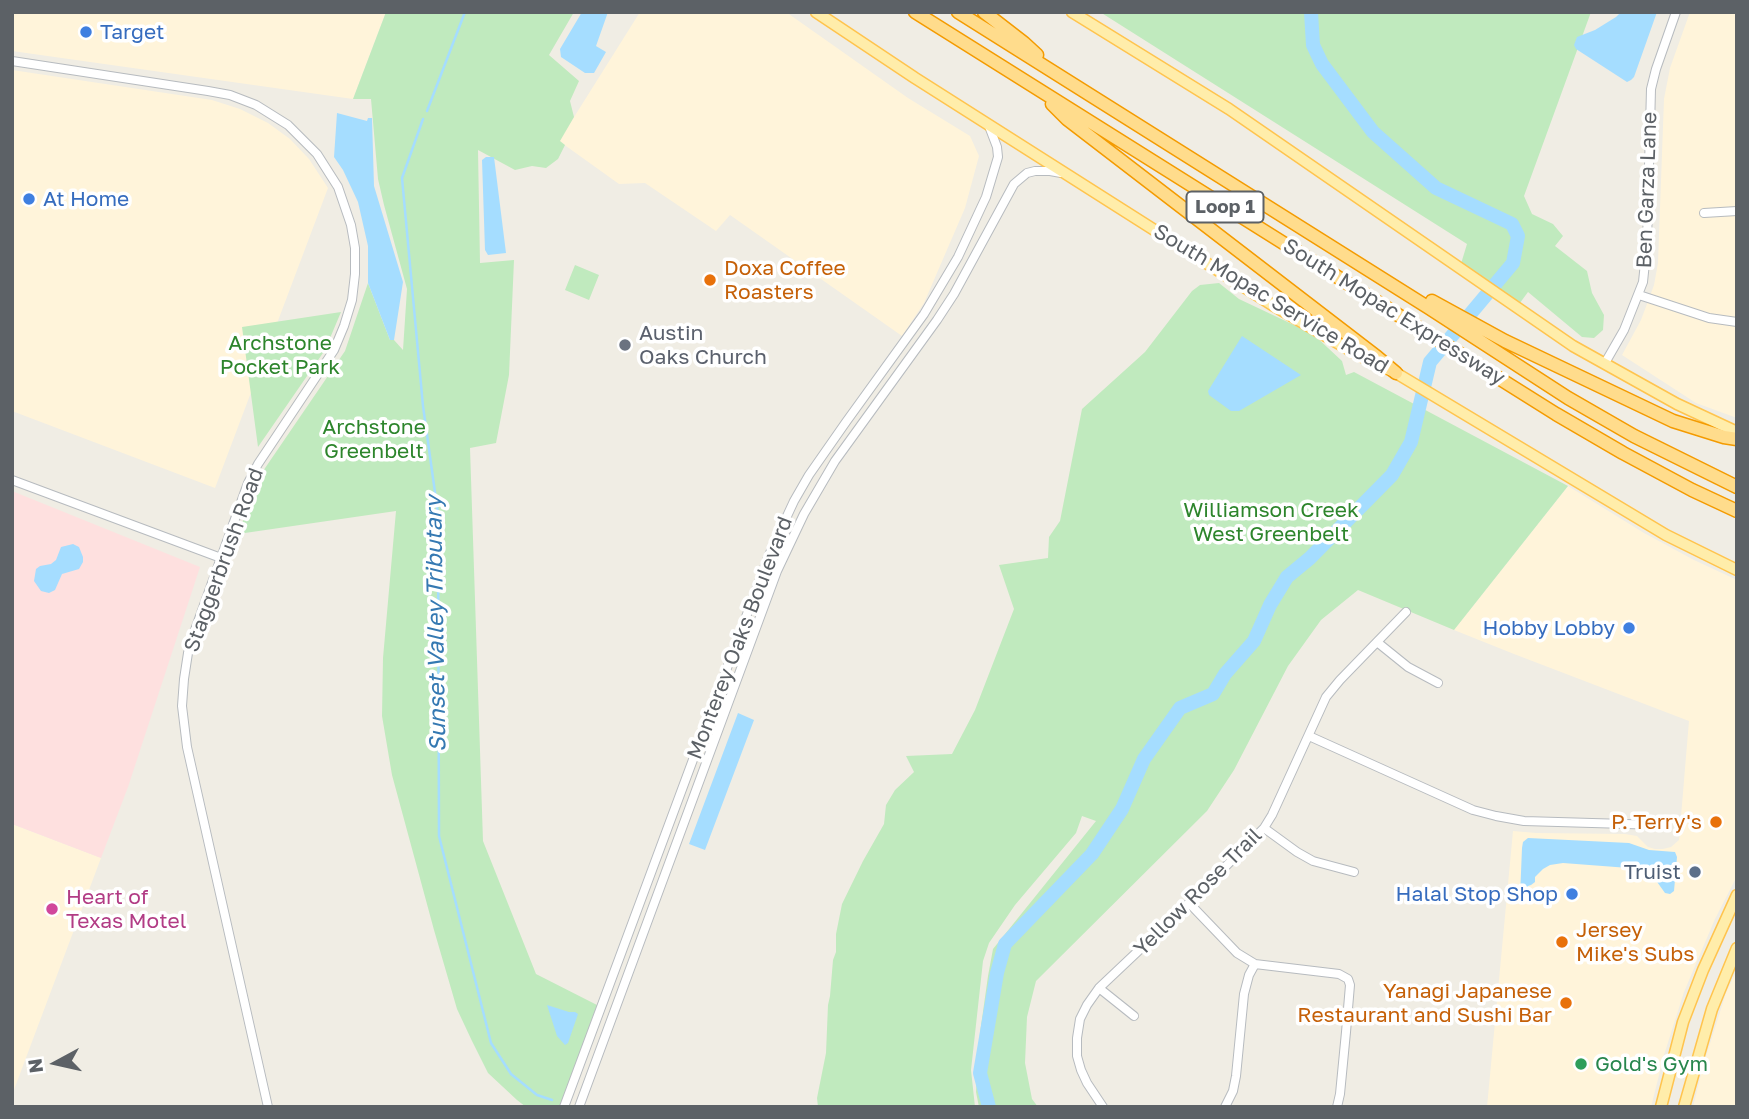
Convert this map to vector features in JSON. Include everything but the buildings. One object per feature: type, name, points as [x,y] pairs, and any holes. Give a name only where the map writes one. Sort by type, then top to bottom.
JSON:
[{"type":"highway","name":"South Mopac Expressway","points":[[915,12],[1486,370],[1623,453],[1737,511]]},
{"type":"highway","name":"South Mopac Expressway","points":[[958,12],[1382,279],[1432,306],[1497,354],[1634,436],[1737,486]]},
{"type":"highway","points":[[984,12],[1024,43],[1055,73]]},
{"type":"highway","points":[[1031,85],[1067,119],[1396,373]]},
{"type":"highway","points":[[1432,306],[1673,421],[1737,439]]},
{"type":"main road","name":"South Mopac Service Road","points":[[816,12],[1274,306],[1358,355],[1396,373],[1656,529],[1737,570]]},
{"type":"main road","points":[[1072,12],[1229,109],[1573,346],[1677,404],[1737,432]]},
{"type":"main road","points":[[1661,1107],[1683,1022],[1703,970],[1732,918],[1737,895]]},
{"type":"main road","points":[[1684,1107],[1712,1009],[1737,948]]},
{"type":"street","name":"Ben Garza Lane","points":[[1605,363],[1624,330],[1643,282],[1647,243],[1651,89],[1676,12]]},
{"type":"street","name":"Staggerbrush Road","points":[[12,61],[208,91],[244,100],[278,118],[302,138],[325,165],[343,199],[351,225],[355,262],[352,300],[344,326],[329,357],[248,483],[188,653],[184,679],[184,727],[268,1107]]},
{"type":"street","name":"Monterey Oaks Boulevard","points":[[564,1107],[769,555],[809,475],[924,314],[963,248],[986,197],[999,158],[994,137],[987,124]]},
{"type":"street","name":"Monterey Oaks Boulevard","points":[[579,1107],[777,572],[804,514],[835,461],[954,294],[1014,184],[1027,173],[1035,171],[1068,175]]},
{"type":"street","points":[[1704,213],[1737,211]]},
{"type":"street","points":[[1639,295],[1709,318],[1737,323]]},
{"type":"street","points":[[12,480],[221,558]]},
{"type":"street","name":"Yellow Rose Trail","points":[[1103,1107],[1087,1083],[1077,1056],[1080,1019],[1087,1005],[1098,988],[1264,828],[1326,697],[1406,612]]},
{"type":"street","points":[[1377,642],[1408,667],[1438,683]]},
{"type":"street","points":[[1308,736],[1473,810],[1496,816],[1524,821],[1660,825]]},
{"type":"street","points":[[1264,828],[1313,861],[1354,872]]},
{"type":"street","points":[[1189,903],[1237,953],[1255,964],[1339,974],[1348,979],[1350,985],[1346,1032],[1337,1107]]},
{"type":"street","points":[[1225,1107],[1233,1091],[1236,1076],[1244,994],[1255,964]]},
{"type":"street","points":[[1098,988],[1134,1016]]},
{"type":"shaded area","points":[[12,12],[386,12],[353,99],[12,51]]},
{"type":"shaded area","points":[[640,12],[786,12],[908,98],[970,136],[979,156],[965,208],[924,303],[902,336],[730,215],[716,231],[645,183],[619,184],[559,141]]},
{"type":"shaded area","points":[[1690,12],[1737,12],[1737,418],[1696,403],[1622,355],[1641,320],[1654,285],[1658,263],[1664,99],[1670,68]]},
{"type":"shaded area","points":[[12,70],[212,100],[240,109],[268,123],[290,139],[309,159],[328,188],[215,488],[12,411]]},
{"type":"shaded area","points":[[1568,486],[1644,533],[1737,580],[1737,876],[1715,919],[1684,992],[1651,1107],[1487,1107],[1513,831],[1625,834],[1637,836],[1648,847],[1655,849],[1671,847],[1679,840],[1689,721],[1454,630]]},
{"type":"shaded area","points":[[12,491],[200,567],[128,787],[101,858],[12,824]]},
{"type":"shaded area","points":[[12,824],[101,858],[12,1095]]},
{"type":"shaded area","points":[[1737,970],[1737,1107],[1693,1107],[1726,993]]},
{"type":"green space","name":"Archstone Greenbelt","points":[[386,12],[574,12],[549,55],[579,81],[570,101],[574,117],[560,141],[565,145],[558,159],[546,168],[532,166],[515,170],[478,150],[480,263],[514,260],[509,375],[496,443],[470,448],[483,841],[536,974],[597,1005],[560,1107],[526,1107],[488,1073],[457,1009],[434,930],[392,775],[382,716],[383,658],[396,511],[238,534],[261,474],[345,351],[368,283],[390,340],[394,340],[403,350],[407,289],[378,179],[371,99],[353,99]]},
{"type":"green space","points":[[1100,12],[1591,12],[1524,196],[1532,214],[1553,224],[1563,236],[1555,246],[1587,271],[1592,293],[1604,315],[1603,330],[1594,338],[1582,337],[1528,292],[1517,307],[1460,267],[1467,244]]},
{"type":"green space","points":[[575,265],[599,275],[589,300],[565,290]]},
{"type":"green space","name":"Williamson Creek West Greenbelt","points":[[1219,283],[1239,299],[1313,334],[1342,361],[1346,375],[1354,372],[1568,486],[1454,630],[1358,590],[1321,620],[1288,666],[1234,770],[1207,811],[1036,981],[1027,1017],[1025,1063],[1032,1099],[1038,1107],[979,1107],[976,1092],[980,1033],[988,976],[993,949],[1096,821],[1082,816],[1076,833],[1015,905],[989,943],[983,961],[971,1070],[975,1107],[818,1107],[817,1098],[826,1053],[836,934],[842,904],[884,824],[886,805],[895,790],[914,772],[906,756],[952,754],[975,710],[1014,609],[999,565],[1048,558],[1049,537],[1060,521],[1082,409],[1145,352],[1192,291],[1200,285]]},
{"type":"green space","name":"Archstone Pocket Park","points":[[341,312],[325,350],[258,447],[242,327]]},
{"type":"water","points":[[582,12],[608,12],[596,46],[606,52],[594,73],[585,73],[561,57],[560,49]]},
{"type":"water","points":[[1621,12],[1657,12],[1634,77],[1627,82],[1576,49],[1574,45],[1577,37],[1595,30]]},
{"type":"water","points":[[337,113],[367,121],[372,118],[374,186],[403,282],[394,340],[390,340],[368,283],[368,246],[358,202],[334,157]]},
{"type":"water","points":[[494,157],[506,253],[488,255],[485,250],[482,160]]},
{"type":"water","points":[[1242,336],[1301,375],[1239,411],[1231,411],[1209,395],[1208,391]]},
{"type":"water","points":[[73,544],[79,547],[83,557],[79,569],[62,574],[55,590],[49,593],[41,591],[34,581],[36,569],[51,564],[56,560],[61,547]]},
{"type":"water","points":[[738,713],[754,720],[705,850],[689,844]]},
{"type":"water","points":[[1528,838],[1629,843],[1649,850],[1675,852],[1677,857],[1674,891],[1665,893],[1650,872],[1642,869],[1563,863],[1543,869],[1535,877],[1535,882],[1528,886],[1525,897],[1520,897],[1522,848],[1523,842]]},
{"type":"water","points":[[547,1005],[578,1014],[565,1045],[557,1036]]},
{"type":"waterway","name":"Sunset Valley Tributary","points":[[427,111],[465,12]]},
{"type":"waterway","points":[[989,1107],[980,1073],[997,973],[1005,944],[1092,854],[1122,809],[1144,759],[1180,708],[1213,694],[1225,674],[1254,641],[1270,605],[1287,577],[1310,558],[1392,475],[1411,442],[1430,362],[1513,263],[1518,236],[1512,224],[1436,188],[1373,132],[1322,64],[1313,45],[1311,12]]},
{"type":"waterway","name":"Sunset Valley Tributary","points":[[423,119],[402,178],[423,406],[438,514],[439,836],[491,1043],[511,1074],[537,1095],[552,1100]]},
{"type":"place","name":"Target","points":[[86,32]]},
{"type":"place","name":"At Home","points":[[29,199]]},
{"type":"place","name":"Doxa Coffee Roasters","points":[[710,280]]},
{"type":"place","name":"Austin Oaks Church","points":[[625,345]]},
{"type":"place","name":"Hobby Lobby","points":[[1629,628]]},
{"type":"place","name":"P. Terry's","points":[[1716,822]]},
{"type":"place","name":"Truist","points":[[1695,872]]},
{"type":"place","name":"Halal Stop Shop","points":[[1572,894]]},
{"type":"place","name":"Heart of Texas Motel","points":[[52,909]]},
{"type":"place","name":"Jersey Mike's Subs","points":[[1562,942]]},
{"type":"place","name":"Yanagi Japanese Restaurant and Sushi Bar","points":[[1566,1003]]},
{"type":"place","name":"Gold's Gym","points":[[1581,1064]]}]
